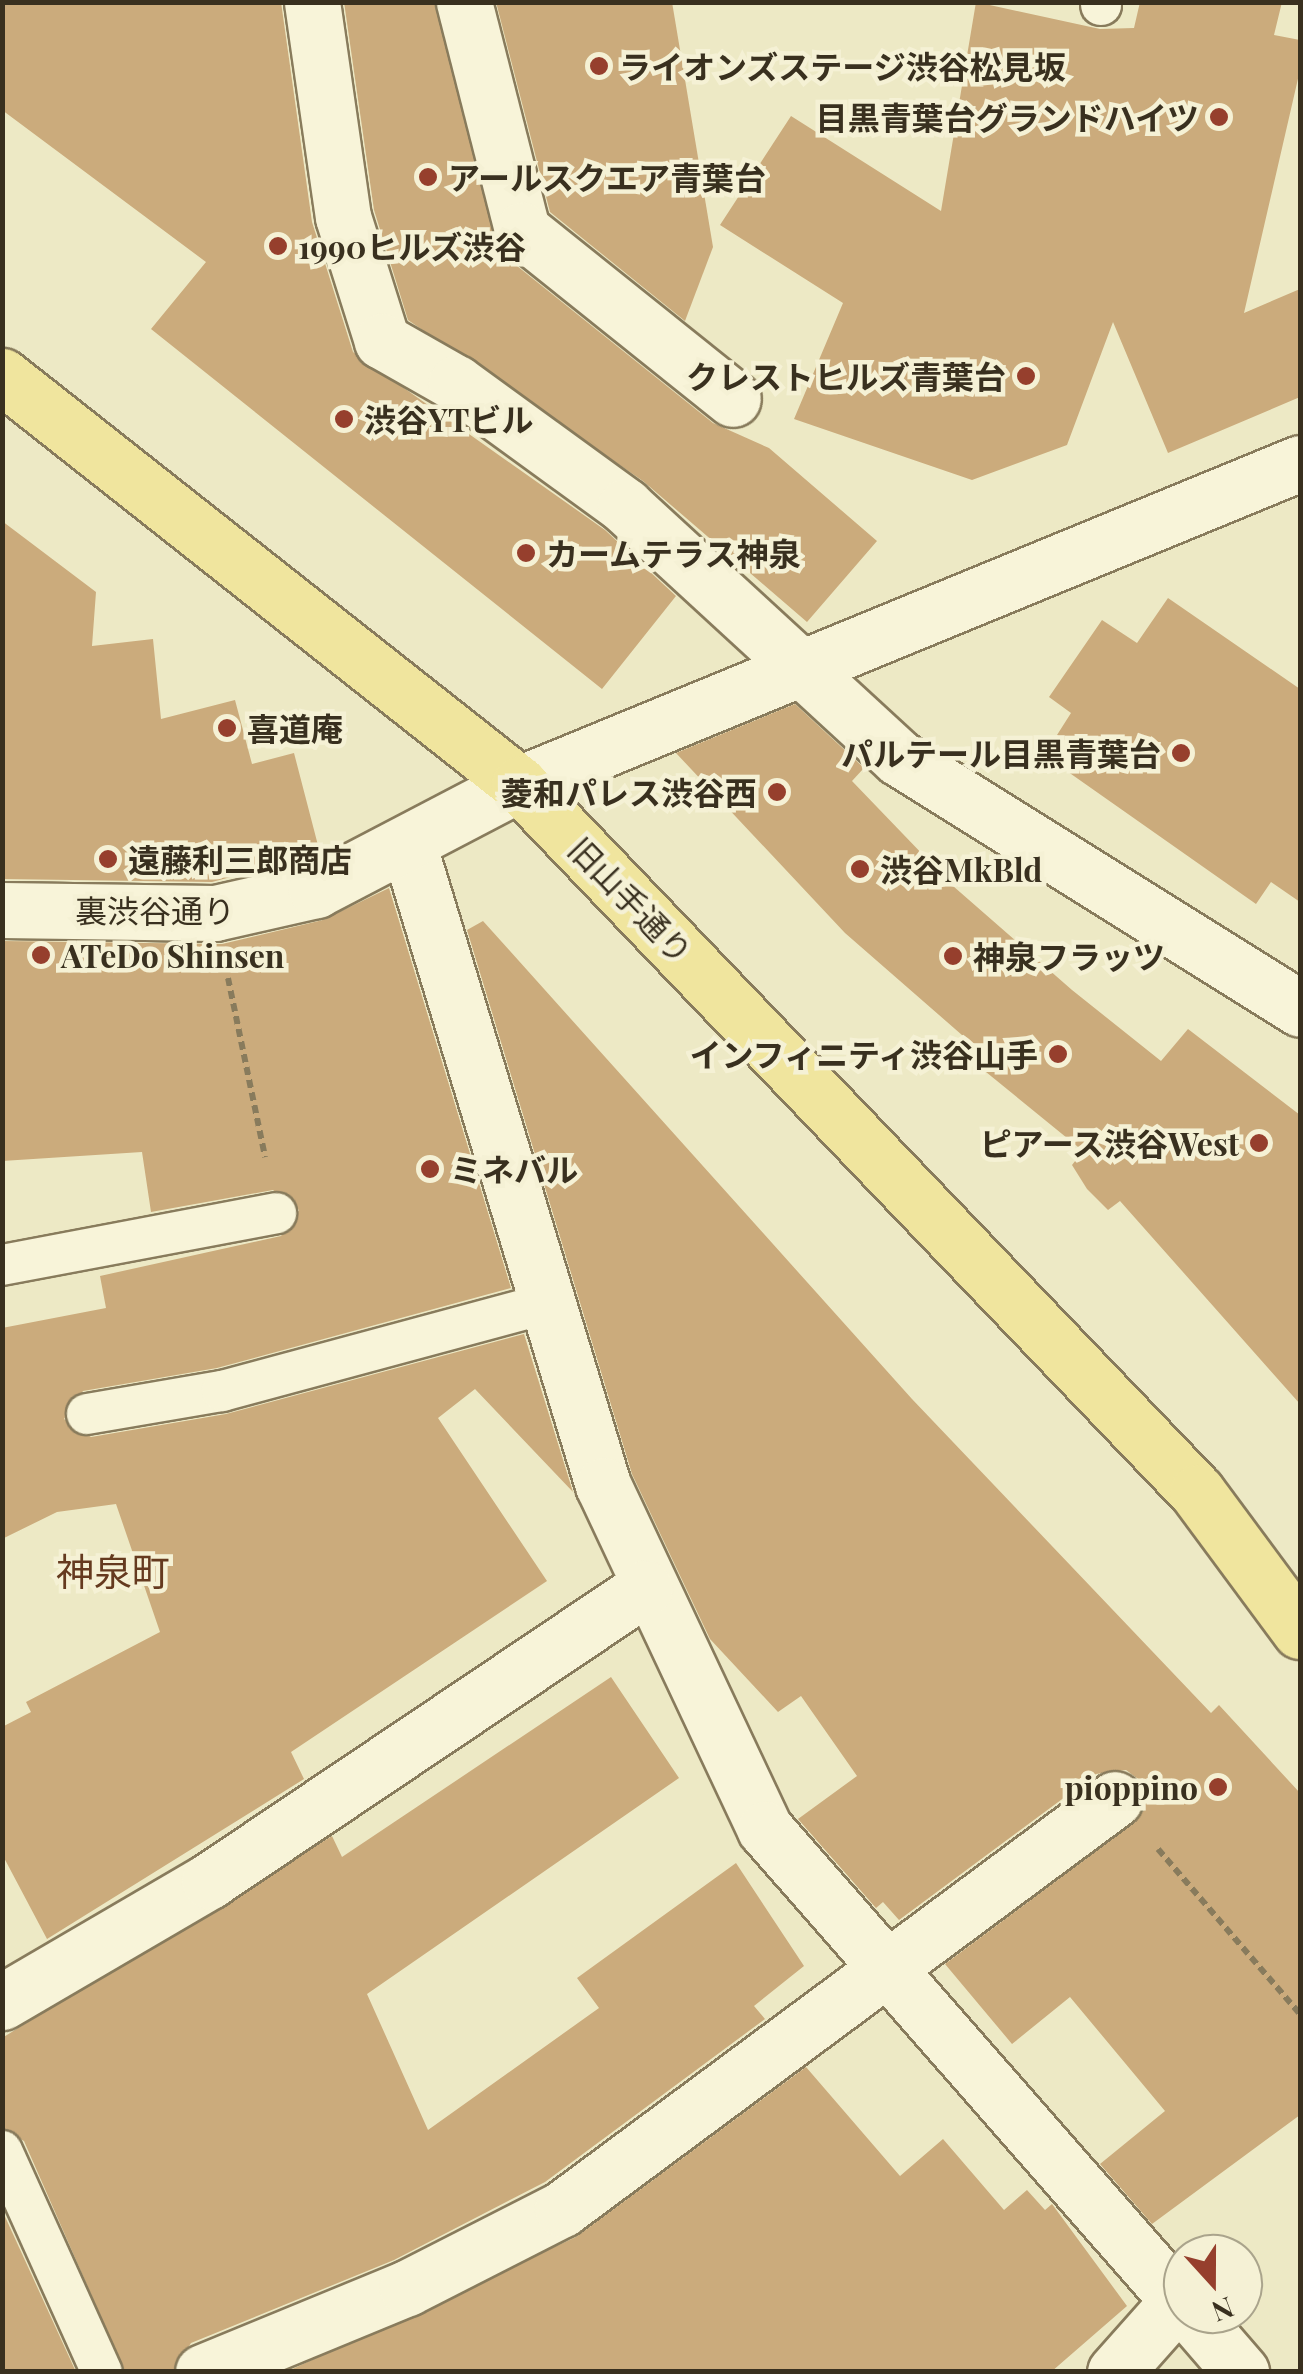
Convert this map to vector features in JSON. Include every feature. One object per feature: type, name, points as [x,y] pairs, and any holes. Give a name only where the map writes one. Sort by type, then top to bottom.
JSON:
[{"type":"main road","name":"旧山手通り","points":[[2,376],[519,784],[1197,1492],[1300,1577]]},
{"type":"main road","name":"旧山手通り","points":[[1197,1492],[1300,1631]]},
{"type":"street","points":[[312,2],[343,217],[382,342],[456,383],[625,506],[899,758],[1300,1009]]},
{"type":"street","points":[[464,2],[522,230],[732,400]]},
{"type":"street","name":"裏渋谷通り","points":[[2,910],[215,913],[316,890],[408,846],[519,784],[1300,463]]},
{"type":"street","points":[[408,846],[548,1303],[645,1588],[765,1830],[1163,2283]]},
{"type":"street","points":[[2,2002],[209,1881],[645,1588]]},
{"type":"street","points":[[202,2372],[407,2288],[562,2209],[884,1966],[1115,1799]]},
{"type":"street","points":[[1115,2372],[1163,2327]]},
{"type":"street","points":[[1208,2334],[1241,2372]]},
{"type":"lane","points":[[2,1265],[276,1214]]},
{"type":"lane","points":[[86,1414],[222,1391],[548,1303]]},
{"type":"lane","points":[[2,2152],[102,2372]]},
{"type":"path","points":[[215,913],[276,1214]]},
{"type":"path","points":[[1115,1799],[1300,2014]]},
{"type":"building","points":[[2,2],[281,2],[312,222],[353,352],[605,530],[676,596],[602,689],[151,329],[206,262],[2,110]]},
{"type":"building","points":[[344,2],[434,2],[502,254],[713,423],[769,448],[877,541],[807,622],[643,481],[408,320],[374,210]]},
{"type":"building","name":"ライオンズステージ渋谷松見坂","points":[[496,2],[672,2],[713,247],[685,321],[550,212]]},
{"type":"building","points":[[976,2],[1100,29],[1134,28],[1140,2],[1282,2],[1274,35],[1300,40],[1300,70],[1244,313],[1300,289],[1300,397],[1168,453],[1113,322],[1067,445],[972,480],[794,419],[843,303],[720,225],[791,116],[941,211]]},
{"type":"building","points":[[2,521],[96,592],[92,646],[153,639],[161,719],[235,700],[252,764],[294,753],[320,853],[212,882],[2,879]]},
{"type":"building","name":"パルテール目黒青葉台","points":[[1168,598],[1300,689],[1300,902],[1271,882],[1256,904],[1054,762],[1069,743],[1057,735],[1071,713],[1049,697],[1102,620],[1137,643]]},
{"type":"building","points":[[795,704],[864,768],[852,781],[953,886],[1072,990],[1161,1061],[1188,1029],[1300,1115],[1300,1404],[1120,1201],[1108,1210],[1087,1189],[1072,1165],[1083,1151],[970,1059],[978,1049],[845,933],[676,753]]},
{"type":"building","points":[[389,888],[511,1288],[217,1368],[83,1391],[64,1419],[91,1437],[226,1414],[524,1334],[573,1492],[475,1389],[438,1418],[547,1581],[291,1752],[304,1779],[47,1939],[2,1854],[2,1727],[31,1712],[26,1702],[160,1632],[116,1504],[57,1512],[2,1539],[2,1328],[106,1308],[100,1276],[281,1236],[299,1210],[273,1190],[151,1212],[142,1152],[2,1161],[2,941],[222,944],[323,920]]},
{"type":"building","points":[[483,921],[912,1399],[1211,1713],[1219,1705],[1300,1793],[1300,2115],[1152,2224],[1100,2164],[1165,2111],[1070,1997],[1012,2044],[945,1964],[1134,1823],[1144,1810],[1141,1781],[1126,1770],[1096,1774],[899,1920],[883,1902],[876,1908],[798,1819],[857,1776],[801,1696],[778,1712],[710,1639],[632,1474],[467,930]]},
{"type":"building","points":[[611,1677],[679,1778],[367,1994],[428,2130],[599,2008],[577,1978],[736,1863],[804,1966],[754,2006],[765,2019],[545,2182],[394,2260],[191,2343],[172,2372],[125,2372],[24,2141],[2,2128],[2,2038],[332,1836],[342,1857]]},
{"type":"building","points":[[806,2067],[900,2176],[943,2139],[1004,2210],[1027,2190],[1045,2210],[1052,2204],[1127,2306],[1051,2372],[286,2372],[576,2237]]},
{"type":"building","points":[[2,2210],[76,2372],[2,2372]]},
{"type":"place","name":"ライオンズステージ渋谷松見坂","points":[[599,66]]},
{"type":"place","name":"目黒青葉台グランドハイツ","points":[[1219,117]]},
{"type":"place","name":"アールスクエア青葉台","points":[[428,177]]},
{"type":"place","name":"1990ヒルズ渋谷","points":[[278,246]]},
{"type":"place","name":"クレストヒルズ青葉台","points":[[1026,376]]},
{"type":"place","name":"渋谷YTビル","points":[[344,419]]},
{"type":"place","name":"カームテラス神泉","points":[[526,553]]},
{"type":"place","name":"喜道庵","points":[[227,728]]},
{"type":"place","name":"パルテール目黒青葉台","points":[[1181,753]]},
{"type":"place","name":"菱和パレス渋谷西","points":[[777,792]]},
{"type":"place","name":"遠藤利三郎商店","points":[[108,859]]},
{"type":"place","name":"渋谷MkBld","points":[[860,869]]},
{"type":"place","name":"ATeDo Shinsen","points":[[41,955]]},
{"type":"place","name":"神泉フラッツ","points":[[953,956]]},
{"type":"place","name":"インフィニティ渋谷山手","points":[[1058,1054]]},
{"type":"place","name":"ピアース渋谷West","points":[[1259,1143]]},
{"type":"place","name":"ミネバル","points":[[430,1169]]},
{"type":"place","name":"pioppino","points":[[1218,1787]]},
{"type":"district","name":"神泉町","points":[[113,1571]]}]
